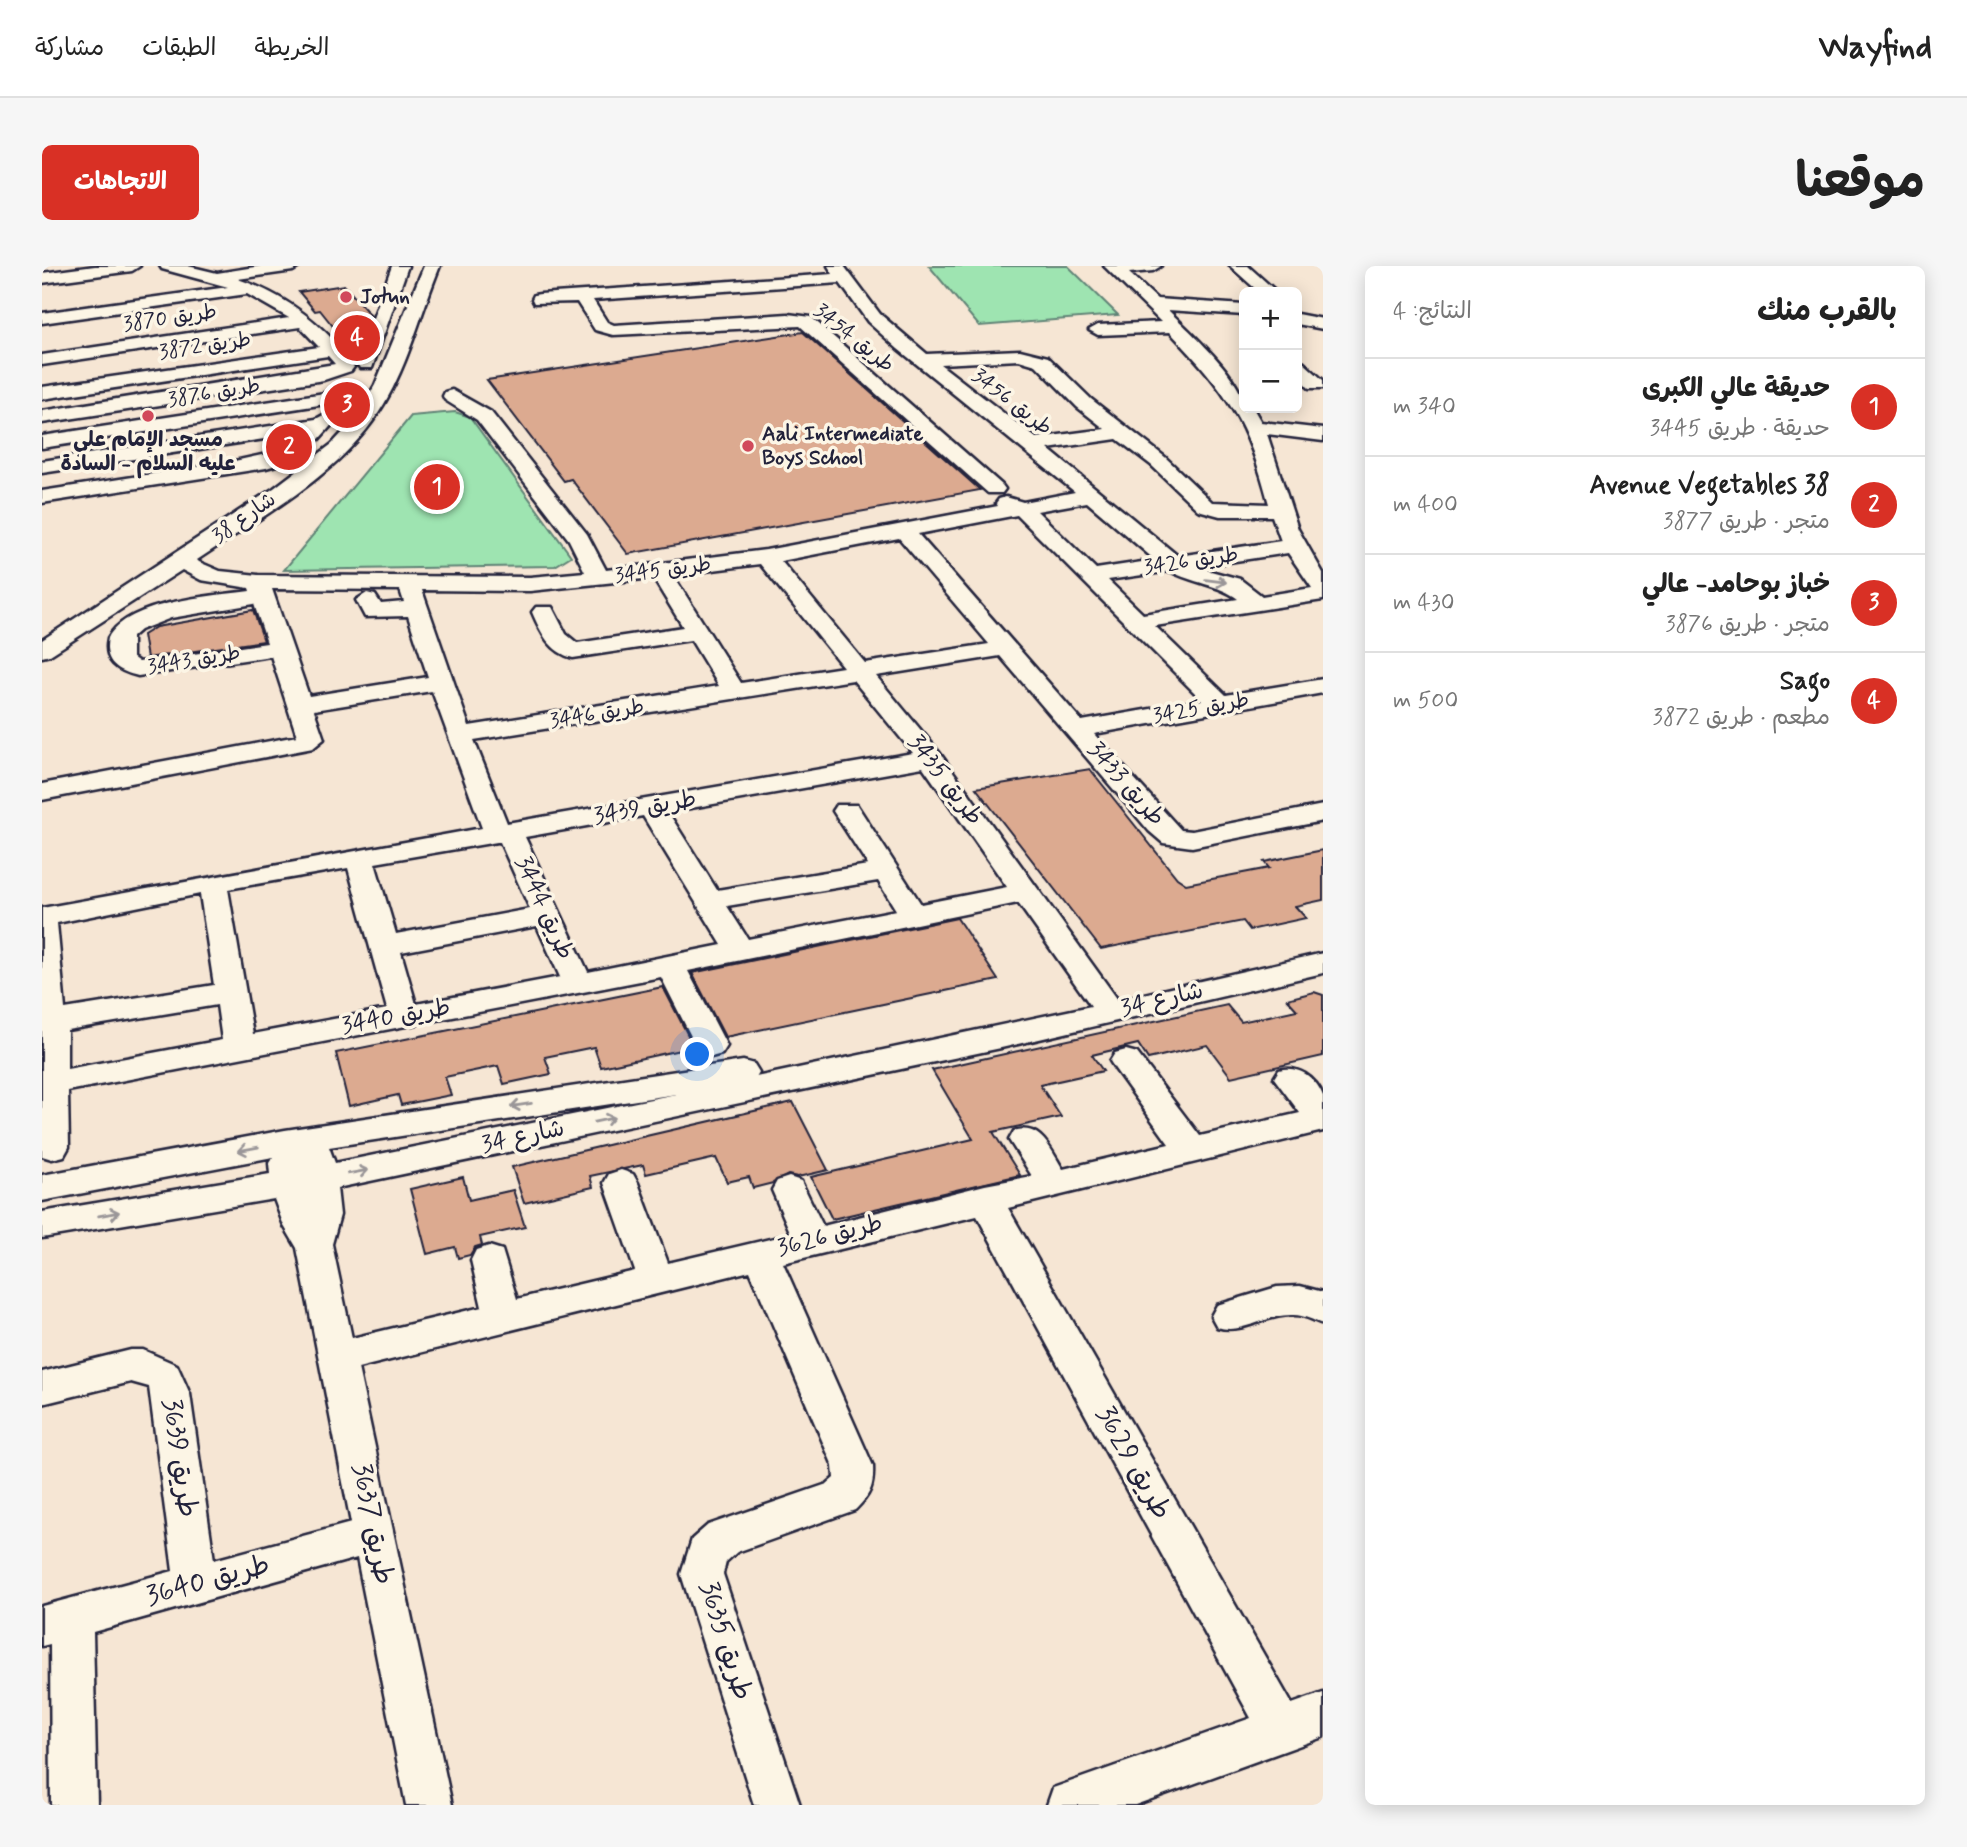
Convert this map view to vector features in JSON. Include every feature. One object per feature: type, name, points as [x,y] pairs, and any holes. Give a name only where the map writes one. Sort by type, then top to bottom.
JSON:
[{"type":"street","points":[[42,278],[132,266]]},
{"type":"street","points":[[42,417],[324,374],[346,365],[306,321],[286,305],[250,288],[168,266]]},
{"type":"street","points":[[158,284],[293,266]]},
{"type":"street","points":[[229,469],[296,453],[351,394],[380,344],[400,266]]},
{"type":"street","name":"شارع 38","points":[[42,635],[171,564],[251,497],[308,465],[357,411],[380,344],[406,308],[412,266]]},
{"type":"street","name":"شارع 38","points":[[42,650],[171,564],[354,433],[370,412],[411,325],[433,266]]},
{"type":"street","points":[[1113,268],[1153,266]]},
{"type":"street","points":[[1238,266],[1263,287]]},
{"type":"street","points":[[1113,268],[1237,388],[1254,427],[1292,546],[1306,568],[1323,587]]},
{"type":"street","points":[[540,299],[582,296],[740,303],[840,272]]},
{"type":"street","name":"طريق 3456","points":[[840,272],[874,317],[922,360],[1032,444],[1172,563],[1197,577],[1232,584],[1257,603]]},
{"type":"street","points":[[42,318],[250,288]]},
{"type":"street","name":"طريق 3454","points":[[582,296],[601,326],[613,330],[740,303],[805,321],[995,489]]},
{"type":"street","points":[[1151,304],[1239,310]]},
{"type":"street","points":[[245,310],[286,305]]},
{"type":"street","points":[[1302,319],[1323,324]]},
{"type":"street","name":"طريق 3870","points":[[42,360],[306,321]]},
{"type":"street","points":[[1098,330],[1172,327]]},
{"type":"street","name":"طريق 3872","points":[[42,393],[380,344]]},
{"type":"street","points":[[922,360],[1032,357],[1042,360],[1084,403],[1122,432],[1205,506],[1220,510],[1281,510]]},
{"type":"street","points":[[1302,370],[1320,384]]},
{"type":"street","points":[[1302,385],[1320,384]]},
{"type":"street","name":"طريق 3876","points":[[42,442],[351,394]]},
{"type":"street","points":[[452,396],[484,416],[539,488],[561,491],[569,496],[589,525],[579,540],[598,578]]},
{"type":"street","points":[[42,497],[229,469],[308,465],[322,425]]},
{"type":"street","points":[[42,467],[322,425]]},
{"type":"street","points":[[1254,427],[1323,436]]},
{"type":"street","points":[[1032,444],[1122,432]]},
{"type":"street","points":[[229,469],[245,482],[251,497]]},
{"type":"street","name":"طريق 3445","points":[[171,564],[192,581],[229,579],[260,589],[408,581],[530,584],[660,572],[766,557],[1090,495]]},
{"type":"street","points":[[701,566],[705,555],[715,550],[973,502],[1000,502],[1022,508]]},
{"type":"street","name":"طريق 3426","points":[[1022,508],[1221,704]]},
{"type":"street","name":"طريق 3433","points":[[904,531],[1159,825],[1173,837],[1192,839],[1323,813]]},
{"type":"street","name":"طريق 3426","points":[[1091,576],[1292,546]]},
{"type":"street","name":"طريق 3435","points":[[766,557],[930,758],[1111,1012]]},
{"type":"street","points":[[660,572],[735,692]]},
{"type":"street","name":"طريق 3444","points":[[408,581],[459,735],[503,832],[547,915],[578,984]]},
{"type":"street","name":"طريق 3443","points":[[42,792],[304,743],[312,736],[278,648],[260,589],[141,620],[123,631],[118,640],[121,660],[125,666],[138,669],[278,648]]},
{"type":"street","points":[[1137,622],[1323,593]]},
{"type":"street","points":[[367,600],[373,612],[416,608]]},
{"type":"street","points":[[544,612],[554,637],[562,646],[573,651],[699,632]]},
{"type":"street","points":[[859,671],[1006,648]]},
{"type":"street","name":"طريق 3446","points":[[459,735],[859,671]]},
{"type":"street","points":[[300,705],[442,682]]},
{"type":"street","name":"طريق 3425","points":[[1078,729],[1323,686]]},
{"type":"street","name":"طريق 3439","points":[[42,919],[213,883],[930,758]]},
{"type":"street","points":[[651,807],[740,950]]},
{"type":"street","points":[[847,811],[913,914]]},
{"type":"street","points":[[359,858],[404,1016]]},
{"type":"street","points":[[708,900],[886,871]]},
{"type":"street","points":[[213,883],[239,1045]]},
{"type":"street","name":"طريق 3440","points":[[51,1083],[239,1045],[578,984],[1027,892]]},
{"type":"street","points":[[385,946],[547,915]]},
{"type":"street","points":[[42,919],[51,1022],[52,1147]]},
{"type":"street","name":"شارع 34","points":[[42,1225],[387,1166],[1001,1037],[1323,962]]},
{"type":"street","points":[[670,965],[711,1046]]},
{"type":"street","points":[[51,1022],[232,992]]},
{"type":"street","name":"شارع 34","points":[[42,1188],[300,1140],[646,1085],[1001,1037]]},
{"type":"street","points":[[1126,1061],[1191,1149]]},
{"type":"street","points":[[1290,1078],[1323,1119]]},
{"type":"street","name":"طريق 3626","points":[[338,1357],[985,1198],[1323,1119]]},
{"type":"street","name":"طريق 3637","points":[[300,1140],[302,1180],[298,1221],[314,1244],[429,1805]]},
{"type":"street","points":[[1026,1140],[1054,1182]]},
{"type":"street","points":[[621,1183],[656,1279]]},
{"type":"street","points":[[789,1190],[811,1241]]},
{"type":"street","name":"طريق 3629","points":[[985,1198],[1281,1728]]},
{"type":"street","name":"طريق 3635","points":[[760,1253],[853,1466],[854,1484],[841,1497],[723,1538],[707,1552],[702,1574],[777,1805]]},
{"type":"street","points":[[489,1260],[503,1316]]},
{"type":"street","points":[[1230,1316],[1293,1298],[1309,1300],[1323,1309]]},
{"type":"street","name":"طريق 3639","points":[[42,1388],[131,1366],[143,1366],[163,1376],[171,1394],[197,1584]]},
{"type":"street","name":"طريق 3640","points":[[56,1622],[374,1535]]},
{"type":"street","points":[[56,1622],[74,1805]]},
{"type":"street","points":[[1091,1802],[1281,1728],[1323,1715]]},
{"type":"green space","points":[[929,266],[1068,266],[1118,315],[979,326]]},
{"type":"green space","points":[[455,412],[470,417],[571,556],[555,566],[284,570],[411,416]]},
{"type":"building","points":[[344,285],[371,316],[363,338],[344,340],[320,310],[315,311],[299,292]]},
{"type":"building","name":"Aali Intermediate Boys School","points":[[803,332],[980,490],[628,554],[571,479],[564,481],[487,380]]},
{"type":"building","points":[[253,610],[264,641],[147,658],[143,635],[156,627]]},
{"type":"building","points":[[1090,769],[1177,878],[1186,884],[1269,868],[1264,862],[1323,850],[1323,900],[1295,906],[1306,918],[1250,930],[1243,921],[1101,949],[976,788]]},
{"type":"building","points":[[957,918],[998,980],[725,1037],[692,973]]},
{"type":"building","points":[[663,987],[694,1047],[601,1067],[594,1047],[545,1057],[551,1074],[504,1084],[498,1066],[445,1077],[451,1095],[401,1105],[398,1095],[349,1106],[336,1053]]},
{"type":"building","points":[[1314,992],[1323,995],[1323,1056],[1231,1077],[1207,1045],[1148,1059],[1138,1044],[1092,1055],[1103,1071],[1040,1085],[1061,1117],[993,1132],[1020,1175],[832,1219],[811,1177],[973,1139],[932,1070],[1227,1005],[1241,1022],[1297,1010],[1287,999]]},
{"type":"building","points":[[793,1102],[828,1170],[798,1177],[788,1175],[773,1183],[753,1188],[749,1177],[727,1182],[716,1158],[646,1174],[643,1165],[590,1176],[593,1187],[524,1203],[512,1167]]},
{"type":"building","points":[[463,1177],[469,1200],[513,1190],[525,1227],[480,1237],[482,1245],[475,1247],[470,1255],[458,1258],[455,1247],[427,1254],[410,1189]]},
{"type":"place","name":"Jotun","points":[[346,297]]},
{"type":"place","name":"Sago","points":[[357,338]]},
{"type":"place","name":"خباز بوحامد- عالي","points":[[347,405]]},
{"type":"place","name":"مسجد الإمام علي عليه السلام - السادة","points":[[148,416]]},
{"type":"place","name":"Aali Intermediate Boys School","points":[[748,446]]},
{"type":"place","name":"38 Avenue Vegetables","points":[[289,447]]},
{"type":"place","name":"حديقة عالي الكبرى","points":[[437,487]]}]
